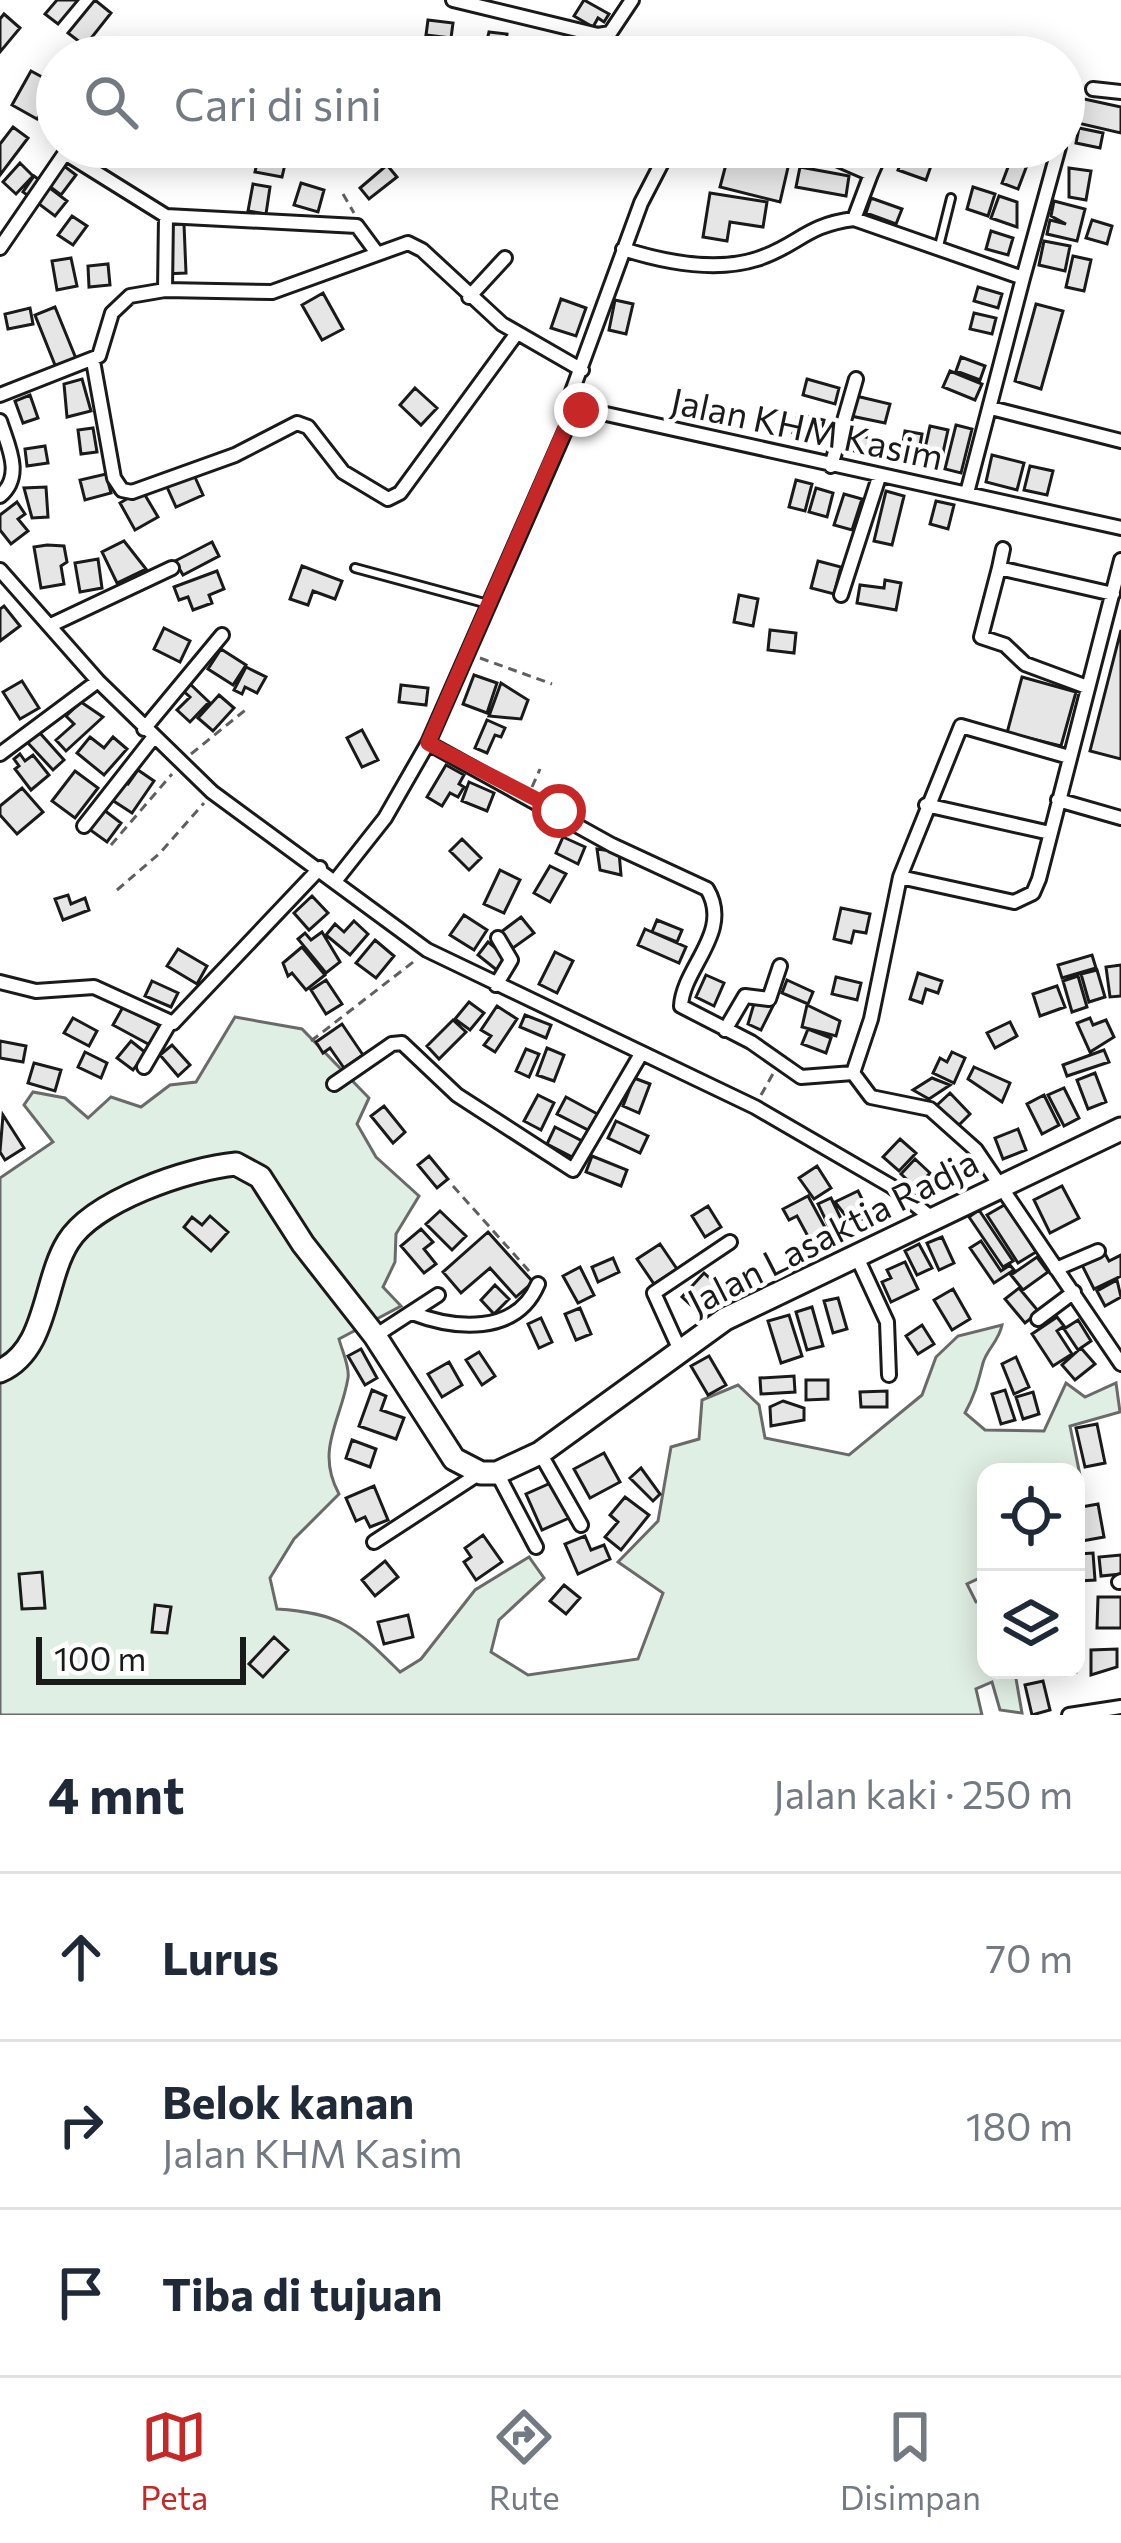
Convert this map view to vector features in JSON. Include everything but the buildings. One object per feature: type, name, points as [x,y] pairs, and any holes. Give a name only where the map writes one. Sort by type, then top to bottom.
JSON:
[{"type":"highway","name":"Jalan Lasaktia Radja","points":[[489,1473],[540,1453],[679,1348],[856,1254],[1121,1129]]},
{"type":"highway","points":[[0,1371],[26,1352],[56,1269],[82,1226],[127,1198],[236,1164],[260,1177],[303,1244],[376,1336],[454,1459],[489,1473]]},
{"type":"street","points":[[453,0],[490,4],[537,23],[604,34],[632,0]]},
{"type":"street","points":[[1093,88],[1121,92]]},
{"type":"street","points":[[0,248],[55,168]]},
{"type":"street","points":[[89,168],[166,216],[357,226],[377,253]]},
{"type":"street","points":[[336,880],[385,818],[428,743],[573,413],[570,397],[623,249],[660,168]]},
{"type":"street","points":[[857,168],[871,174]]},
{"type":"street","points":[[854,220],[874,168]]},
{"type":"street","points":[[967,494],[1053,168]]},
{"type":"street","points":[[165,290],[166,216]]},
{"type":"street","points":[[623,249],[682,263],[754,260],[819,224],[854,220],[1023,278]]},
{"type":"street","points":[[0,394],[93,361],[104,350],[112,313],[121,301],[165,290],[272,292],[377,253],[415,245],[469,297],[518,333],[582,370]]},
{"type":"street","points":[[469,297],[505,258]]},
{"type":"street","points":[[93,361],[114,478],[122,490],[132,492],[235,455],[297,423],[308,427],[344,472],[388,499],[400,493],[518,333]]},
{"type":"street","points":[[831,466],[856,379]]},
{"type":"street","points":[[991,408],[1121,441]]},
{"type":"street","name":"Jalan KHM Kasim","points":[[573,413],[588,410],[1121,528]]},
{"type":"street","points":[[0,422],[14,471],[10,486],[0,496]]},
{"type":"street","points":[[841,595],[879,477]]},
{"type":"street","points":[[1003,549],[981,638],[1005,645],[1025,664],[1087,687]]},
{"type":"street","points":[[900,877],[1020,902],[1033,893],[1121,560]]},
{"type":"street","points":[[51,625],[172,568]]},
{"type":"street","points":[[999,568],[1113,594]]},
{"type":"street","points":[[0,570],[98,681],[212,792],[427,950],[754,1108],[890,1186],[932,1218]]},
{"type":"street","points":[[84,826],[222,635]]},
{"type":"street","points":[[0,754],[98,681]]},
{"type":"street","points":[[853,1073],[872,1019],[900,877],[962,727],[1070,757]]},
{"type":"street","points":[[428,743],[710,892],[712,937],[680,1002],[801,1077],[853,1073]]},
{"type":"street","points":[[1058,800],[1121,818]]},
{"type":"street","points":[[926,805],[1050,833]]},
{"type":"street","points":[[143,1066],[169,1024],[305,890],[320,868]]},
{"type":"street","points":[[496,986],[512,960],[498,938]]},
{"type":"street","points":[[725,1030],[745,997],[769,999],[780,966]]},
{"type":"street","points":[[0,982],[36,992],[94,987],[169,1024]]},
{"type":"street","points":[[334,1084],[392,1044],[402,1043],[457,1095],[574,1170],[641,1054]]},
{"type":"street","points":[[853,1073],[871,1097],[918,1106],[940,1117],[1002,1184],[1121,1364]]},
{"type":"street","points":[[679,1348],[654,1293],[730,1242]]},
{"type":"street","points":[[1057,1269],[1098,1251]]},
{"type":"street","points":[[856,1254],[887,1322],[889,1375]]},
{"type":"street","points":[[412,1312],[444,1325],[481,1326],[518,1308],[538,1284]]},
{"type":"street","points":[[1038,1319],[1074,1292]]},
{"type":"street","points":[[376,1336],[437,1295]]},
{"type":"street","points":[[540,1453],[581,1525]]},
{"type":"street","points":[[374,1542],[489,1473],[536,1547]]},
{"type":"street","points":[[1070,1715],[1121,1707]]},
{"type":"lane","points":[[938,250],[951,198]]},
{"type":"lane","points":[[355,568],[488,604]]},
{"type":"path","points":[[467,654],[552,684]]},
{"type":"path","points":[[110,845],[181,763],[249,706]]},
{"type":"path","points":[[529,794],[540,769]]},
{"type":"path","points":[[117,890],[160,853],[212,792]]},
{"type":"path","points":[[310,1041],[427,950]]},
{"type":"path","points":[[754,1108],[780,1062]]},
{"type":"path","points":[[453,1186],[521,1258],[538,1284]]},
{"type":"green space","points":[[235,1017],[302,1029],[369,1098],[357,1124],[376,1157],[419,1196],[396,1234],[395,1262],[383,1287],[401,1306],[339,1339],[348,1378],[329,1463],[339,1494],[294,1539],[270,1578],[277,1609],[333,1619],[371,1644],[400,1672],[421,1659],[475,1590],[529,1557],[544,1578],[499,1620],[491,1652],[528,1675],[638,1659],[663,1593],[618,1562],[658,1521],[671,1447],[699,1439],[702,1400],[738,1385],[759,1405],[765,1438],[849,1455],[922,1395],[936,1357],[958,1336],[1002,1325],[965,1413],[985,1430],[1044,1431],[1066,1383],[1085,1397],[1116,1383],[1120,1412],[1070,1426],[1078,1463],[977,1463],[977,1579],[967,1584],[977,1602],[977,1679],[1016,1679],[1022,1713],[1000,1710],[992,1682],[976,1689],[982,1715],[0,1715],[0,1178],[53,1142],[24,1105],[33,1092],[65,1098],[88,1118],[111,1097],[141,1107],[170,1085],[196,1082]]},
{"type":"route","points":[[559,811],[428,743],[570,417],[581,410]]}]
